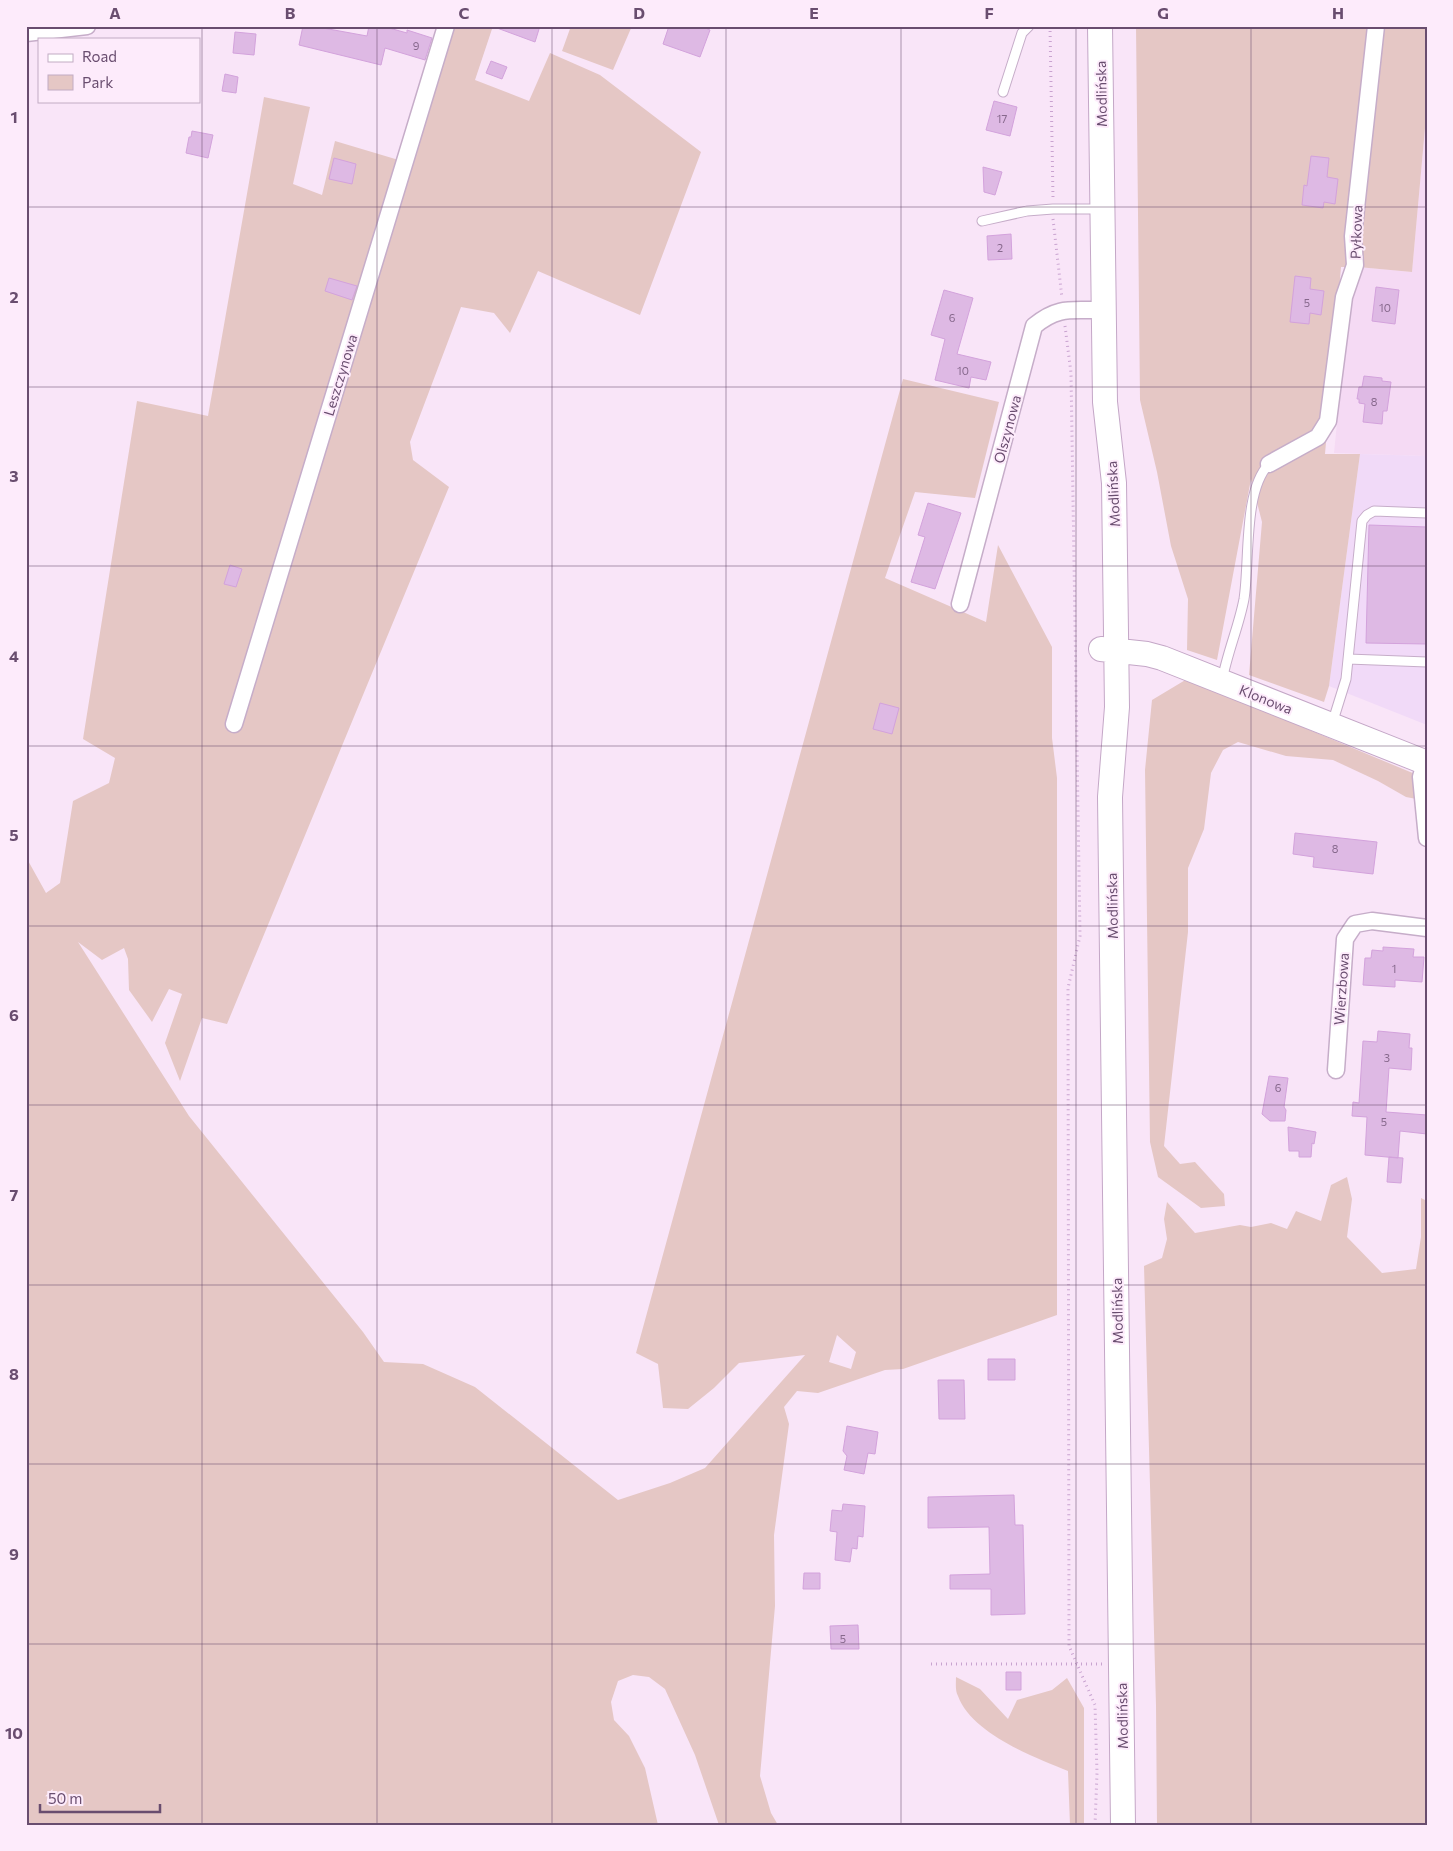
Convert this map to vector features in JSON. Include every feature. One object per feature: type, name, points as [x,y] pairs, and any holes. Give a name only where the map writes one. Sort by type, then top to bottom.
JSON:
[{"type":"main road","name":"Modlińska","points":[[1100,26],[1105,402],[1114,483],[1108,649],[1117,707],[1110,796],[1123,1825]]},
{"type":"main road","name":"Klonowa","points":[[1108,649],[1148,654],[1222,681],[1426,763]]},
{"type":"street","points":[[26,33],[87,26]]},
{"type":"street","name":"Leszczynowa","points":[[234,724],[446,26]]},
{"type":"street","name":"Pyłkowa","points":[[1269,464],[1318,437],[1328,421],[1344,297],[1355,265],[1353,236],[1376,26]]},
{"type":"street","name":"Olszynowa","points":[[960,604],[1034,326],[1057,311],[1103,310]]},
{"type":"street","points":[[1426,763],[1421,777],[1427,838]]},
{"type":"street","name":"Wierzbowa","points":[[1336,1070],[1345,939],[1355,924],[1372,921],[1427,928]]},
{"type":"lane","points":[[1003,92],[1022,33],[1029,26]]},
{"type":"lane","points":[[982,221],[1027,211],[1102,209]]},
{"type":"lane","points":[[1222,681],[1244,597],[1253,495],[1262,472],[1269,464]]},
{"type":"lane","points":[[1332,725],[1344,687],[1362,521],[1367,515],[1374,512],[1427,513]]},
{"type":"lane","points":[[1348,659],[1427,662]]},
{"type":"path","points":[[1050,26],[1053,209],[1071,373],[1080,936],[1068,988],[1069,1646],[1095,1705],[1097,1773],[1095,1825]]},
{"type":"path","points":[[931,1664],[1122,1664]]},
{"type":"shaded area","points":[[1427,106],[1427,456],[1334,453],[1346,333],[1358,267],[1412,272]]},
{"type":"shaded area","points":[[1360,454],[1427,456],[1427,725],[1329,686]]},
{"type":"green space","points":[[446,26],[493,26],[475,80],[529,101],[550,53],[600,75],[701,152],[640,315],[538,271],[510,333],[494,313],[461,307],[410,442],[413,460],[449,487],[227,1024],[202,1018],[180,1081],[165,1043],[182,994],[169,989],[152,1022],[129,990],[128,959],[124,948],[102,960],[78,942],[189,1116],[363,1332],[384,1362],[423,1364],[475,1387],[618,1500],[670,1483],[705,1468],[805,1355],[739,1363],[714,1388],[688,1409],[663,1408],[658,1364],[636,1353],[903,379],[999,402],[975,498],[915,492],[885,578],[986,622],[998,545],[1052,647],[1052,738],[1057,778],[1057,1315],[903,1369],[885,1370],[818,1393],[797,1391],[784,1407],[789,1424],[774,1535],[775,1606],[760,1776],[771,1813],[778,1825],[719,1825],[695,1755],[665,1689],[649,1677],[633,1675],[618,1681],[611,1702],[614,1720],[629,1736],[645,1768],[658,1825],[26,1825],[26,857],[46,893],[60,883],[73,801],[109,783],[115,758],[83,739],[137,401],[208,416],[264,97],[310,107],[293,184],[322,195],[335,141],[402,161]],"holes":[[[837,1335],[856,1352],[851,1369],[829,1362]]]},
{"type":"green space","points":[[571,26],[632,26],[613,70],[562,51]]},
{"type":"green space","points":[[1136,26],[1427,26],[1427,106],[1412,272],[1341,267],[1325,454],[1360,454],[1329,686],[1324,702],[1249,675],[1262,522],[1251,479],[1217,660],[1187,650],[1188,599],[1171,546],[1157,472],[1140,400]]},
{"type":"green space","points":[[1187,679],[1427,779],[1427,801],[1406,797],[1378,781],[1333,760],[1286,756],[1238,742],[1223,750],[1211,773],[1204,829],[1188,868],[1188,932],[1164,1146],[1180,1164],[1195,1162],[1224,1194],[1225,1206],[1201,1208],[1158,1177],[1150,1142],[1145,770],[1152,700]]},
{"type":"green space","points":[[1347,1177],[1352,1199],[1347,1237],[1382,1273],[1416,1269],[1421,1237],[1421,1198],[1427,1201],[1427,1825],[1157,1825],[1156,1705],[1144,1266],[1162,1258],[1167,1239],[1164,1219],[1167,1202],[1195,1233],[1240,1225],[1251,1227],[1271,1223],[1287,1229],[1296,1211],[1321,1221],[1331,1185]]},
{"type":"green space","points":[[956,1677],[980,1689],[1008,1719],[1017,1700],[1052,1690],[1067,1678],[1084,1708],[1084,1825],[1070,1825],[1068,1771],[1022,1751],[990,1733],[976,1722],[965,1710],[957,1694]]},
{"type":"building","points":[[303,26],[324,26],[323,28],[367,36],[369,26],[382,26],[407,33],[407,30],[432,38],[425,60],[385,48],[381,65],[299,45]]},
{"type":"building","points":[[497,26],[540,26],[535,42],[497,28]]},
{"type":"building","points":[[669,26],[701,26],[710,30],[700,57],[663,44]]},
{"type":"building","points":[[235,32],[256,34],[254,55],[233,53]]},
{"type":"building","points":[[491,61],[507,67],[502,79],[486,73]]},
{"type":"building","points":[[225,74],[238,77],[236,93],[222,91]]},
{"type":"building","points":[[994,101],[1017,107],[1010,136],[986,130]]},
{"type":"building","points":[[192,131],[213,135],[208,158],[186,153]]},
{"type":"building","points":[[1311,156],[1329,158],[1327,177],[1338,179],[1335,204],[1324,202],[1323,208],[1302,205],[1304,185],[1307,186]]},
{"type":"building","points":[[334,158],[356,164],[352,184],[329,179]]},
{"type":"building","points":[[983,167],[1002,172],[995,195],[984,192]]},
{"type":"building","points":[[1011,234],[1012,259],[988,260],[987,236]]},
{"type":"building","points":[[1295,276],[1311,278],[1310,289],[1324,291],[1321,315],[1310,313],[1309,324],[1290,322]]},
{"type":"building","points":[[329,278],[357,286],[352,300],[325,291]]},
{"type":"building","points":[[1376,287],[1399,290],[1395,324],[1372,321]]},
{"type":"building","points":[[944,290],[973,298],[957,354],[991,362],[986,380],[971,377],[969,388],[935,380],[945,339],[931,335]]},
{"type":"building","points":[[1364,376],[1382,378],[1382,381],[1391,382],[1387,411],[1383,411],[1382,424],[1363,422],[1365,404],[1359,403],[1359,399],[1357,399],[1359,387],[1362,387]]},
{"type":"building","points":[[928,503],[961,513],[935,589],[911,582],[925,537],[918,535]]},
{"type":"building","points":[[1369,525],[1427,527],[1427,644],[1366,643]]},
{"type":"building","points":[[230,565],[242,569],[236,587],[224,584]]},
{"type":"building","points":[[880,703],[899,708],[892,734],[873,729]]},
{"type":"building","points":[[1295,833],[1377,842],[1373,874],[1313,867],[1314,857],[1293,854]]},
{"type":"building","points":[[1383,947],[1414,949],[1413,957],[1424,957],[1422,982],[1395,980],[1395,987],[1363,985],[1365,958],[1371,958],[1372,950],[1383,951]]},
{"type":"building","points":[[1378,1031],[1410,1034],[1409,1048],[1412,1048],[1411,1070],[1389,1068],[1386,1112],[1427,1115],[1427,1134],[1400,1131],[1398,1158],[1365,1155],[1367,1117],[1352,1116],[1353,1102],[1359,1103],[1363,1041],[1377,1042]]},
{"type":"building","points":[[1269,1076],[1288,1078],[1284,1107],[1286,1110],[1285,1121],[1270,1121],[1262,1114]]},
{"type":"building","points":[[1288,1127],[1316,1132],[1314,1144],[1312,1143],[1311,1157],[1299,1157],[1299,1151],[1289,1151]]},
{"type":"building","points":[[1389,1157],[1403,1158],[1401,1183],[1387,1182]]},
{"type":"building","points":[[988,1359],[1015,1359],[1015,1380],[988,1380]]},
{"type":"building","points":[[938,1380],[964,1380],[965,1419],[939,1419]]},
{"type":"building","points":[[847,1426],[878,1432],[875,1454],[868,1453],[864,1474],[844,1470],[847,1456],[843,1451]]},
{"type":"building","points":[[1014,1495],[1015,1525],[1023,1525],[1025,1614],[991,1615],[991,1589],[950,1589],[950,1575],[990,1574],[989,1527],[928,1528],[928,1497]]},
{"type":"building","points":[[843,1504],[865,1506],[863,1537],[858,1536],[857,1549],[852,1548],[850,1562],[835,1560],[837,1532],[830,1531],[832,1510],[842,1511]]},
{"type":"building","points":[[804,1573],[820,1573],[820,1589],[803,1589]]},
{"type":"building","points":[[858,1625],[859,1649],[831,1649],[830,1626]]},
{"type":"building","points":[[1006,1672],[1021,1672],[1021,1690],[1006,1690]]}]
